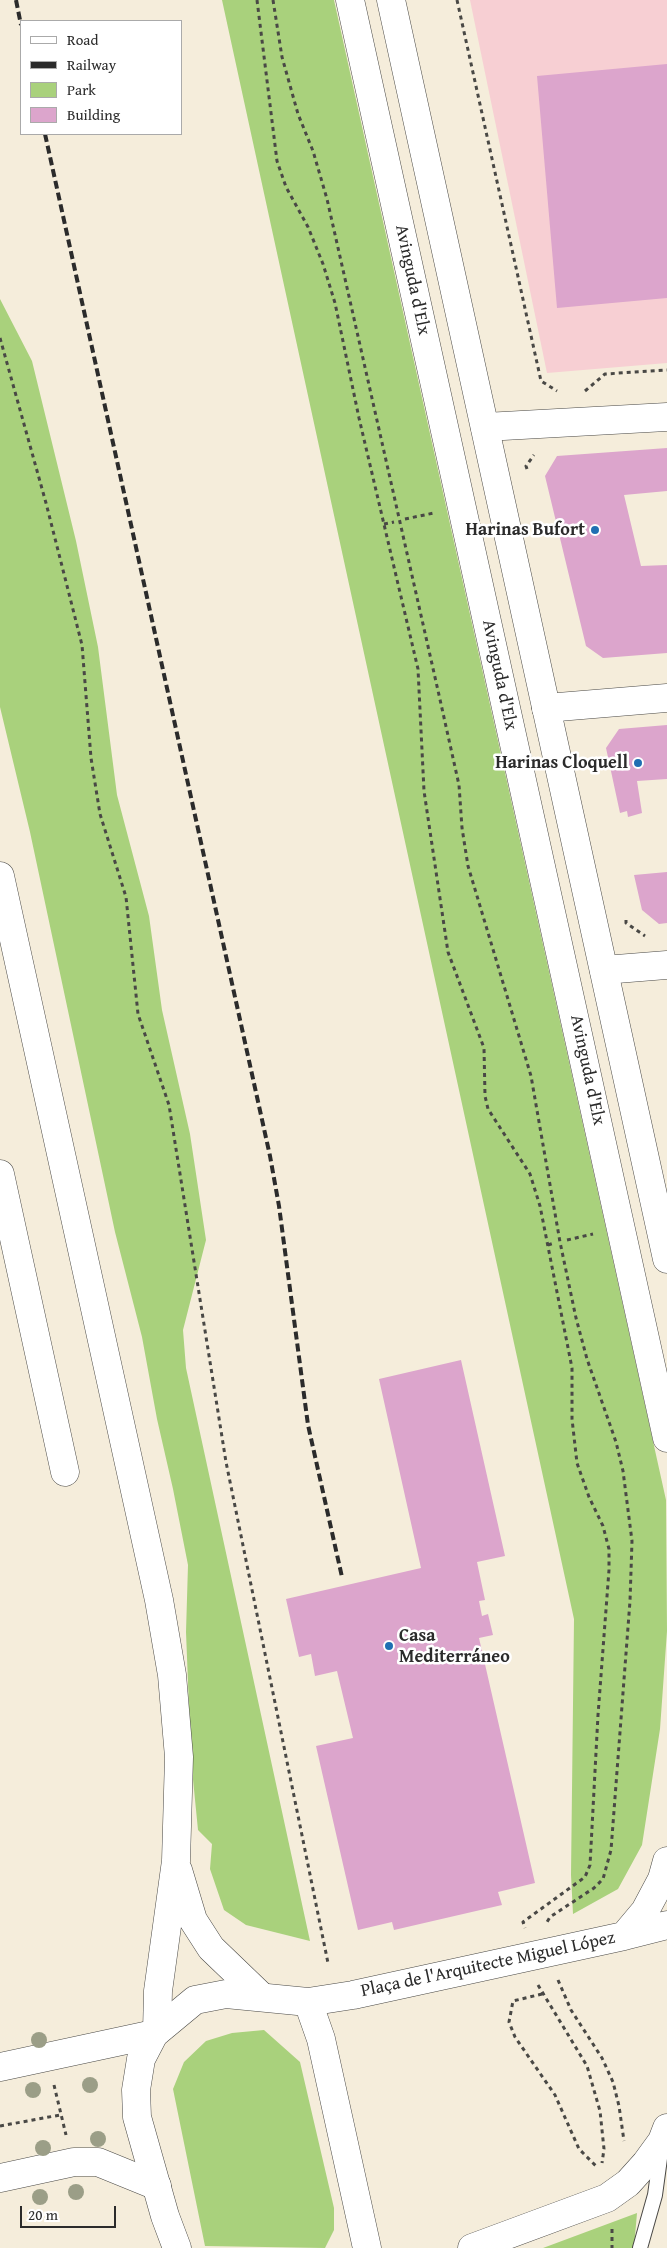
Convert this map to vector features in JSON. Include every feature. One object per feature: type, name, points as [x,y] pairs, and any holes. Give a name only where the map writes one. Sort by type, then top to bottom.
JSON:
[{"type":"main road","name":"Avinguda d'Elx","points":[[350,0],[667,1438]]},
{"type":"main road","points":[[391,0],[667,1259]]},
{"type":"main road","points":[[485,427],[667,417]]},
{"type":"main road","points":[[546,708],[667,698]]},
{"type":"main road","points":[[0,876],[159,1600],[172,1675],[179,1757],[176,1861],[158,1991],[156,2032],[0,2067]]},
{"type":"main road","points":[[604,970],[667,965]]},
{"type":"main road","points":[[0,1174],[65,1472]]},
{"type":"main road","points":[[176,1861],[193,1920],[211,1948],[262,1997]]},
{"type":"main road","points":[[624,1936],[645,1911],[662,1879],[667,1861]]},
{"type":"main road","name":"Plaça de l'Arquitecte Miguel López","points":[[177,2248],[137,2117],[136,2090],[141,2059],[156,2032],[195,2000],[226,1994],[308,2002],[624,1936],[667,1925]]},
{"type":"main road","points":[[308,2002],[321,2039],[367,2248]]},
{"type":"main road","points":[[472,2248],[607,2198],[628,2183],[665,2134]]},
{"type":"main road","points":[[0,2178],[74,2162],[98,2162],[157,2186]]},
{"type":"lane","points":[[640,2248],[656,2195],[665,2134]]},
{"type":"path","points":[[257,0],[277,161],[286,187],[308,227],[335,304],[359,418],[418,669],[424,792],[448,952],[484,1048],[485,1096],[488,1109],[530,1174],[540,1206],[572,1368],[572,1419],[577,1462],[589,1498],[603,1526],[609,1549],[590,1865],[585,1877],[523,1922]]},
{"type":"path","points":[[273,0],[282,57],[298,114],[313,151],[327,199],[439,695],[459,785],[462,828],[468,866],[531,1076],[560,1242],[576,1318],[587,1359],[616,1442],[623,1471],[632,1542],[630,1601],[611,1850],[603,1879],[594,1888],[550,1917]]},
{"type":"path","points":[[457,0],[541,381],[565,396]]},
{"type":"path","points":[[0,338],[46,503],[82,645],[91,758],[100,814],[126,897],[138,1014],[169,1105],[226,1462],[328,1963]]},
{"type":"path","points":[[579,396],[604,374],[667,370]]},
{"type":"path","points":[[528,475],[526,466],[535,453]]},
{"type":"path","points":[[405,519],[439,512]]},
{"type":"path","points":[[384,524],[394,522]]},
{"type":"path","points":[[624,914],[626,923],[651,940]]},
{"type":"path","points":[[566,1240],[595,1234]]},
{"type":"path","points":[[548,1245],[554,1243]]},
{"type":"path","points":[[558,1980],[572,2010],[602,2058],[613,2082],[619,2106],[624,2147]]},
{"type":"path","points":[[538,1984],[542,1994],[567,2030],[587,2066],[600,2111],[604,2149],[601,2171],[579,2149],[555,2095],[515,2037],[509,2022],[513,2001],[542,1994]]},
{"type":"path","points":[[54,2082],[60,2115],[67,2138]]},
{"type":"path","points":[[0,2126],[60,2115]]},
{"type":"path","points":[[612,2219],[612,2248]]},
{"type":"shaded area","points":[[470,0],[667,0],[667,363],[547,373]]},
{"type":"green space","points":[[222,0],[334,0],[666,1500],[667,1631],[660,1729],[642,1845],[618,1889],[573,1914],[571,1875],[574,1619]]},
{"type":"green space","points":[[0,299],[32,361],[76,541],[98,647],[117,795],[149,916],[162,1010],[190,1134],[206,1240],[183,1330],[186,1368],[310,1941],[246,1925],[224,1910],[210,1869],[212,1844],[198,1830],[191,1759],[186,1632],[188,1565],[157,1419],[142,1337],[115,1232],[30,832],[0,707]]},
{"type":"green space","points":[[264,2030],[300,2062],[334,2208],[334,2230],[325,2248],[205,2246],[173,2089],[184,2062],[206,2041],[232,2033]]},
{"type":"green space","points":[[637,2213],[634,2248],[543,2248]]},
{"type":"building","points":[[667,64],[667,298],[557,308],[537,76]]},
{"type":"building","name":"Harinas Bufort","points":[[667,448],[667,491],[624,495],[641,566],[667,565],[667,653],[603,658],[586,646],[545,476],[557,456]]},
{"type":"building","name":"Harinas Cloquell","points":[[667,725],[667,779],[637,781],[642,813],[628,817],[627,811],[620,813],[606,748],[619,729]]},
{"type":"building","points":[[667,872],[667,923],[659,924],[642,910],[634,875]]},
{"type":"building","name":"Casa Mediterráneo","points":[[461,1360],[505,1556],[477,1562],[485,1600],[479,1601],[482,1616],[488,1614],[493,1635],[479,1638],[535,1883],[498,1892],[502,1905],[394,1930],[392,1922],[358,1930],[316,1746],[353,1738],[337,1671],[315,1676],[311,1654],[299,1657],[286,1599],[421,1568],[379,1379]]},
{"type":"railway","points":[[16,0],[20,20]]},
{"type":"railway","points":[[45,135],[270,1156],[279,1206],[308,1425],[342,1577]]},
{"type":"place","name":"Harinas Bufort","points":[[595,530]]},
{"type":"place","name":"Harinas Cloquell","points":[[638,763]]},
{"type":"place","name":"Casa Mediterráneo","points":[[389,1646]]}]
